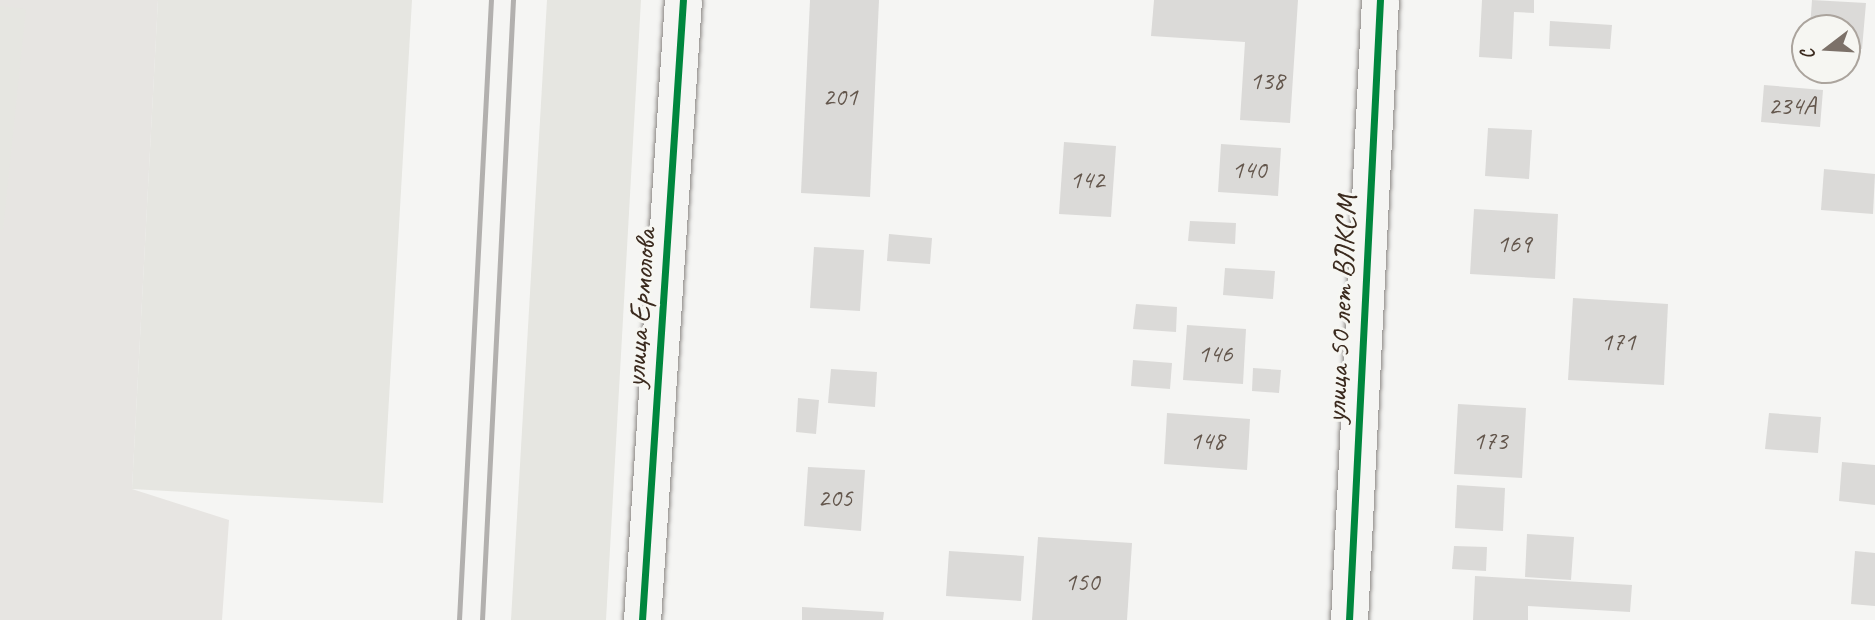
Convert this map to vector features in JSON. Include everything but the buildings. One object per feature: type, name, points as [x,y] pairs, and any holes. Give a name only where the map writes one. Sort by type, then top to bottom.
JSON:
[{"type":"street","name":"улица Ермолова","points":[[642,620],[684,0]]},
{"type":"street","name":"улица 50 лет ВЛКСМ","points":[[1349,620],[1380,0]]},
{"type":"shaded area","points":[[0,0],[158,0],[132,489],[229,520],[222,620],[0,620]]},
{"type":"shaded area","points":[[158,0],[412,0],[383,503],[132,489]]},
{"type":"shaded area","points":[[547,0],[641,0],[606,620],[511,620]]},
{"type":"shaded area","points":[[0,6],[26,9],[3,230],[0,230]]},
{"type":"railway","points":[[459,620],[491,0]]},
{"type":"railway","points":[[482,620],[513,0]]},
{"type":"cycle path","points":[[642,620],[683,0]]},
{"type":"cycle path","points":[[1349,620],[1380,0]]}]
